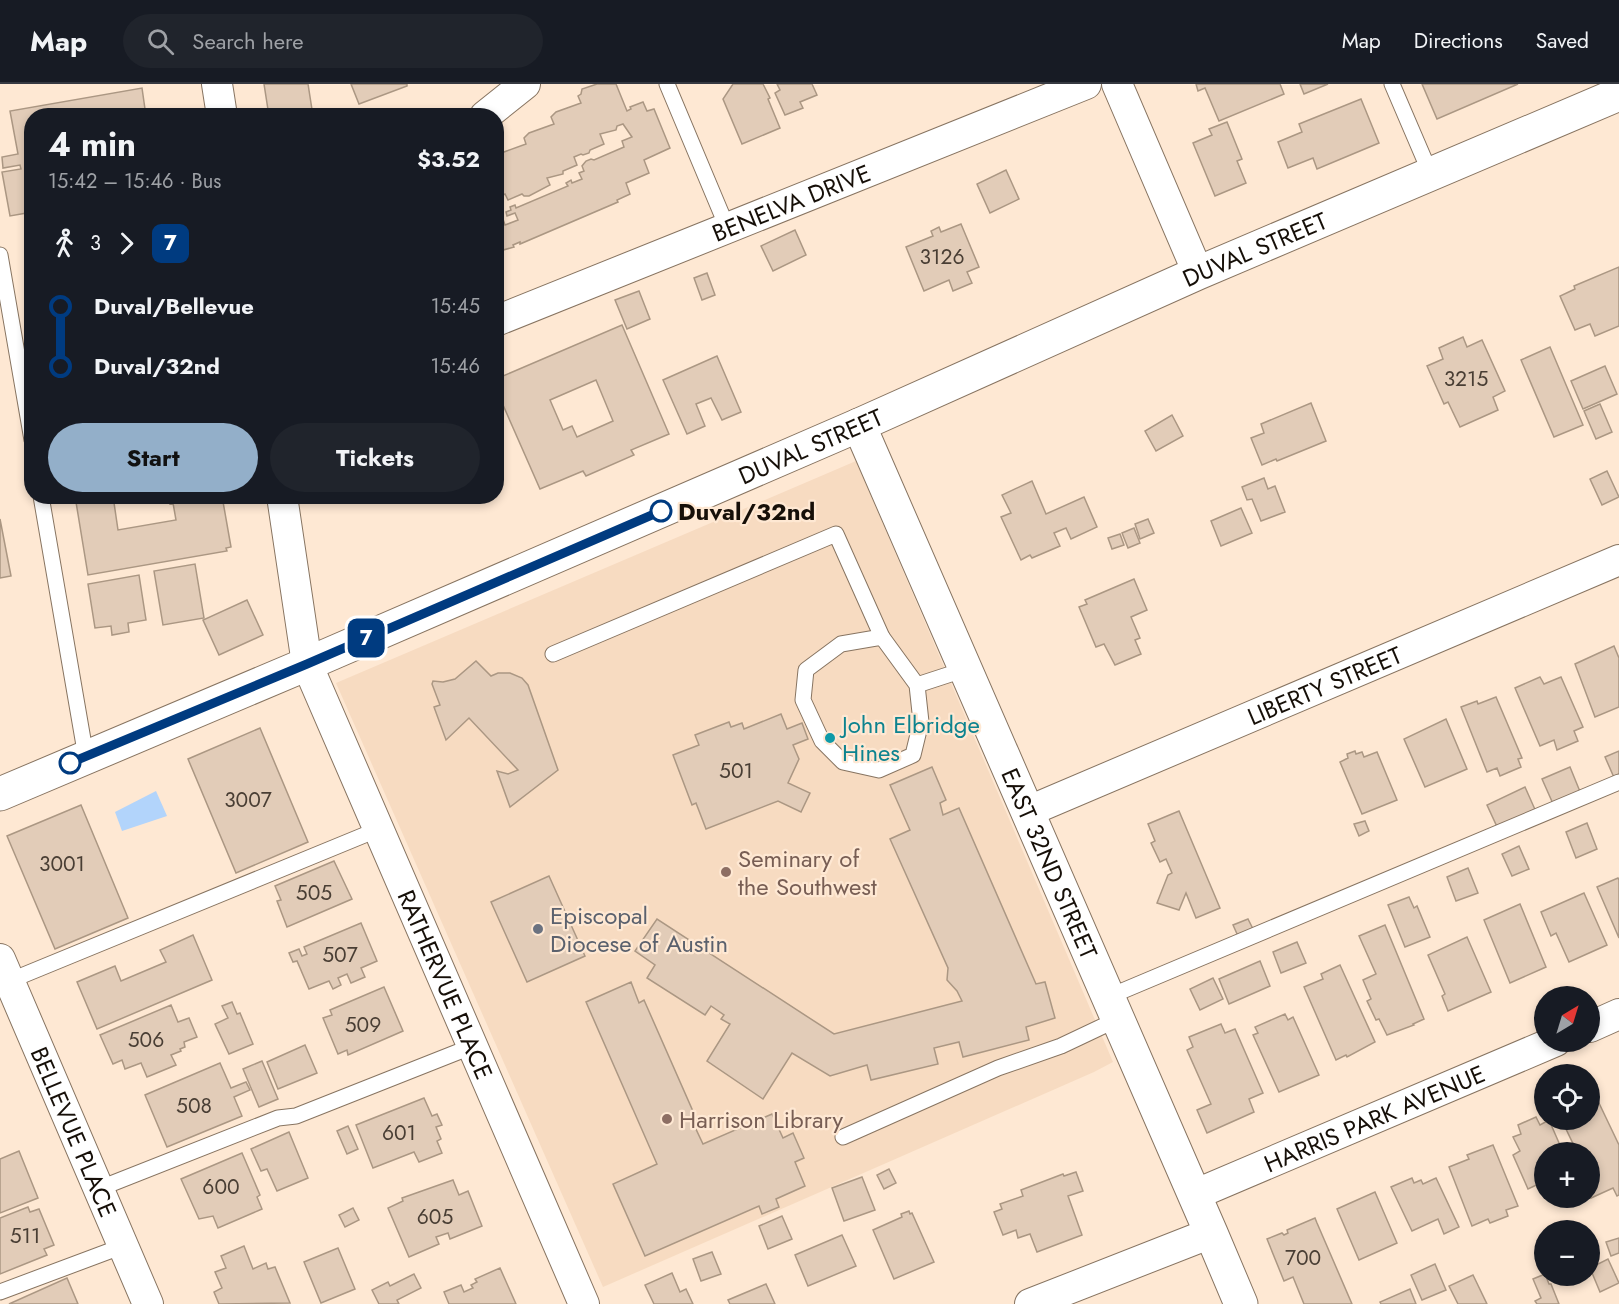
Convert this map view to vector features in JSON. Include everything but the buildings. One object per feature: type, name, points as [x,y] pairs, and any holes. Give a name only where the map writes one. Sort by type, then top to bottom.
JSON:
[{"type":"street","points":[[217,84],[221,108]]},
{"type":"street","points":[[496,108],[525,84]]},
{"type":"street","name":"BENELVA DRIVE","points":[[504,318],[1086,84]]},
{"type":"street","points":[[1117,84],[1198,273]]},
{"type":"street","name":"DUVAL STREET","points":[[0,794],[860,425],[1198,273],[1619,94]]},
{"type":"street","name":"EAST 32ND STREET","points":[[860,425],[1240,1304]]},
{"type":"street","name":"RATHERVUE PLACE","points":[[283,504],[307,664],[584,1304]]},
{"type":"street","name":"LIBERTY STREET","points":[[1029,812],[1619,560]]},
{"type":"street","name":"BELLEVUE PLACE","points":[[4,970],[148,1304]]},
{"type":"street","points":[[1600,1023],[1619,1014]]},
{"type":"street","name":"HARRIS PARK AVENUE","points":[[1194,1195],[1534,1050]]},
{"type":"street","points":[[1030,1304],[1211,1233]]},
{"type":"lane","points":[[667,84],[727,227]]},
{"type":"lane","points":[[1392,84],[1431,174]]},
{"type":"lane","points":[[0,255],[24,394]]},
{"type":"lane","points":[[42,504],[86,757]]},
{"type":"lane","points":[[553,654],[836,534],[882,637],[917,685],[921,722],[913,755],[879,770],[843,762],[822,741],[803,700],[806,670],[841,644],[882,637]]},
{"type":"lane","points":[[917,685],[966,669]]},
{"type":"lane","points":[[843,1137],[998,1068],[1061,1046],[1113,1008],[1619,782]]},
{"type":"lane","points":[[4,970],[379,829]]},
{"type":"lane","points":[[98,1189],[278,1118],[296,1116],[472,1046]]},
{"type":"lane","points":[[0,1292],[123,1246]]},
{"type":"shaded area","name":"Seminary of the Southwest","points":[[856,461],[1113,1062],[603,1287],[336,683]]},
{"type":"water","points":[[156,791],[167,816],[122,831],[115,812]]},
{"type":"bus line","name":"7","points":[[70,763],[307,664],[661,511]]},
{"type":"place","name":"Duval/32nd","points":[[661,511]]},
{"type":"place","name":"John Elbridge Hines","points":[[830,738]]},
{"type":"place","name":"Seminary of the Southwest","points":[[726,872]]},
{"type":"place","name":"Episcopal Diocese of Austin","points":[[538,929]]},
{"type":"place","name":"Harrison Library","points":[[667,1119]]}]
